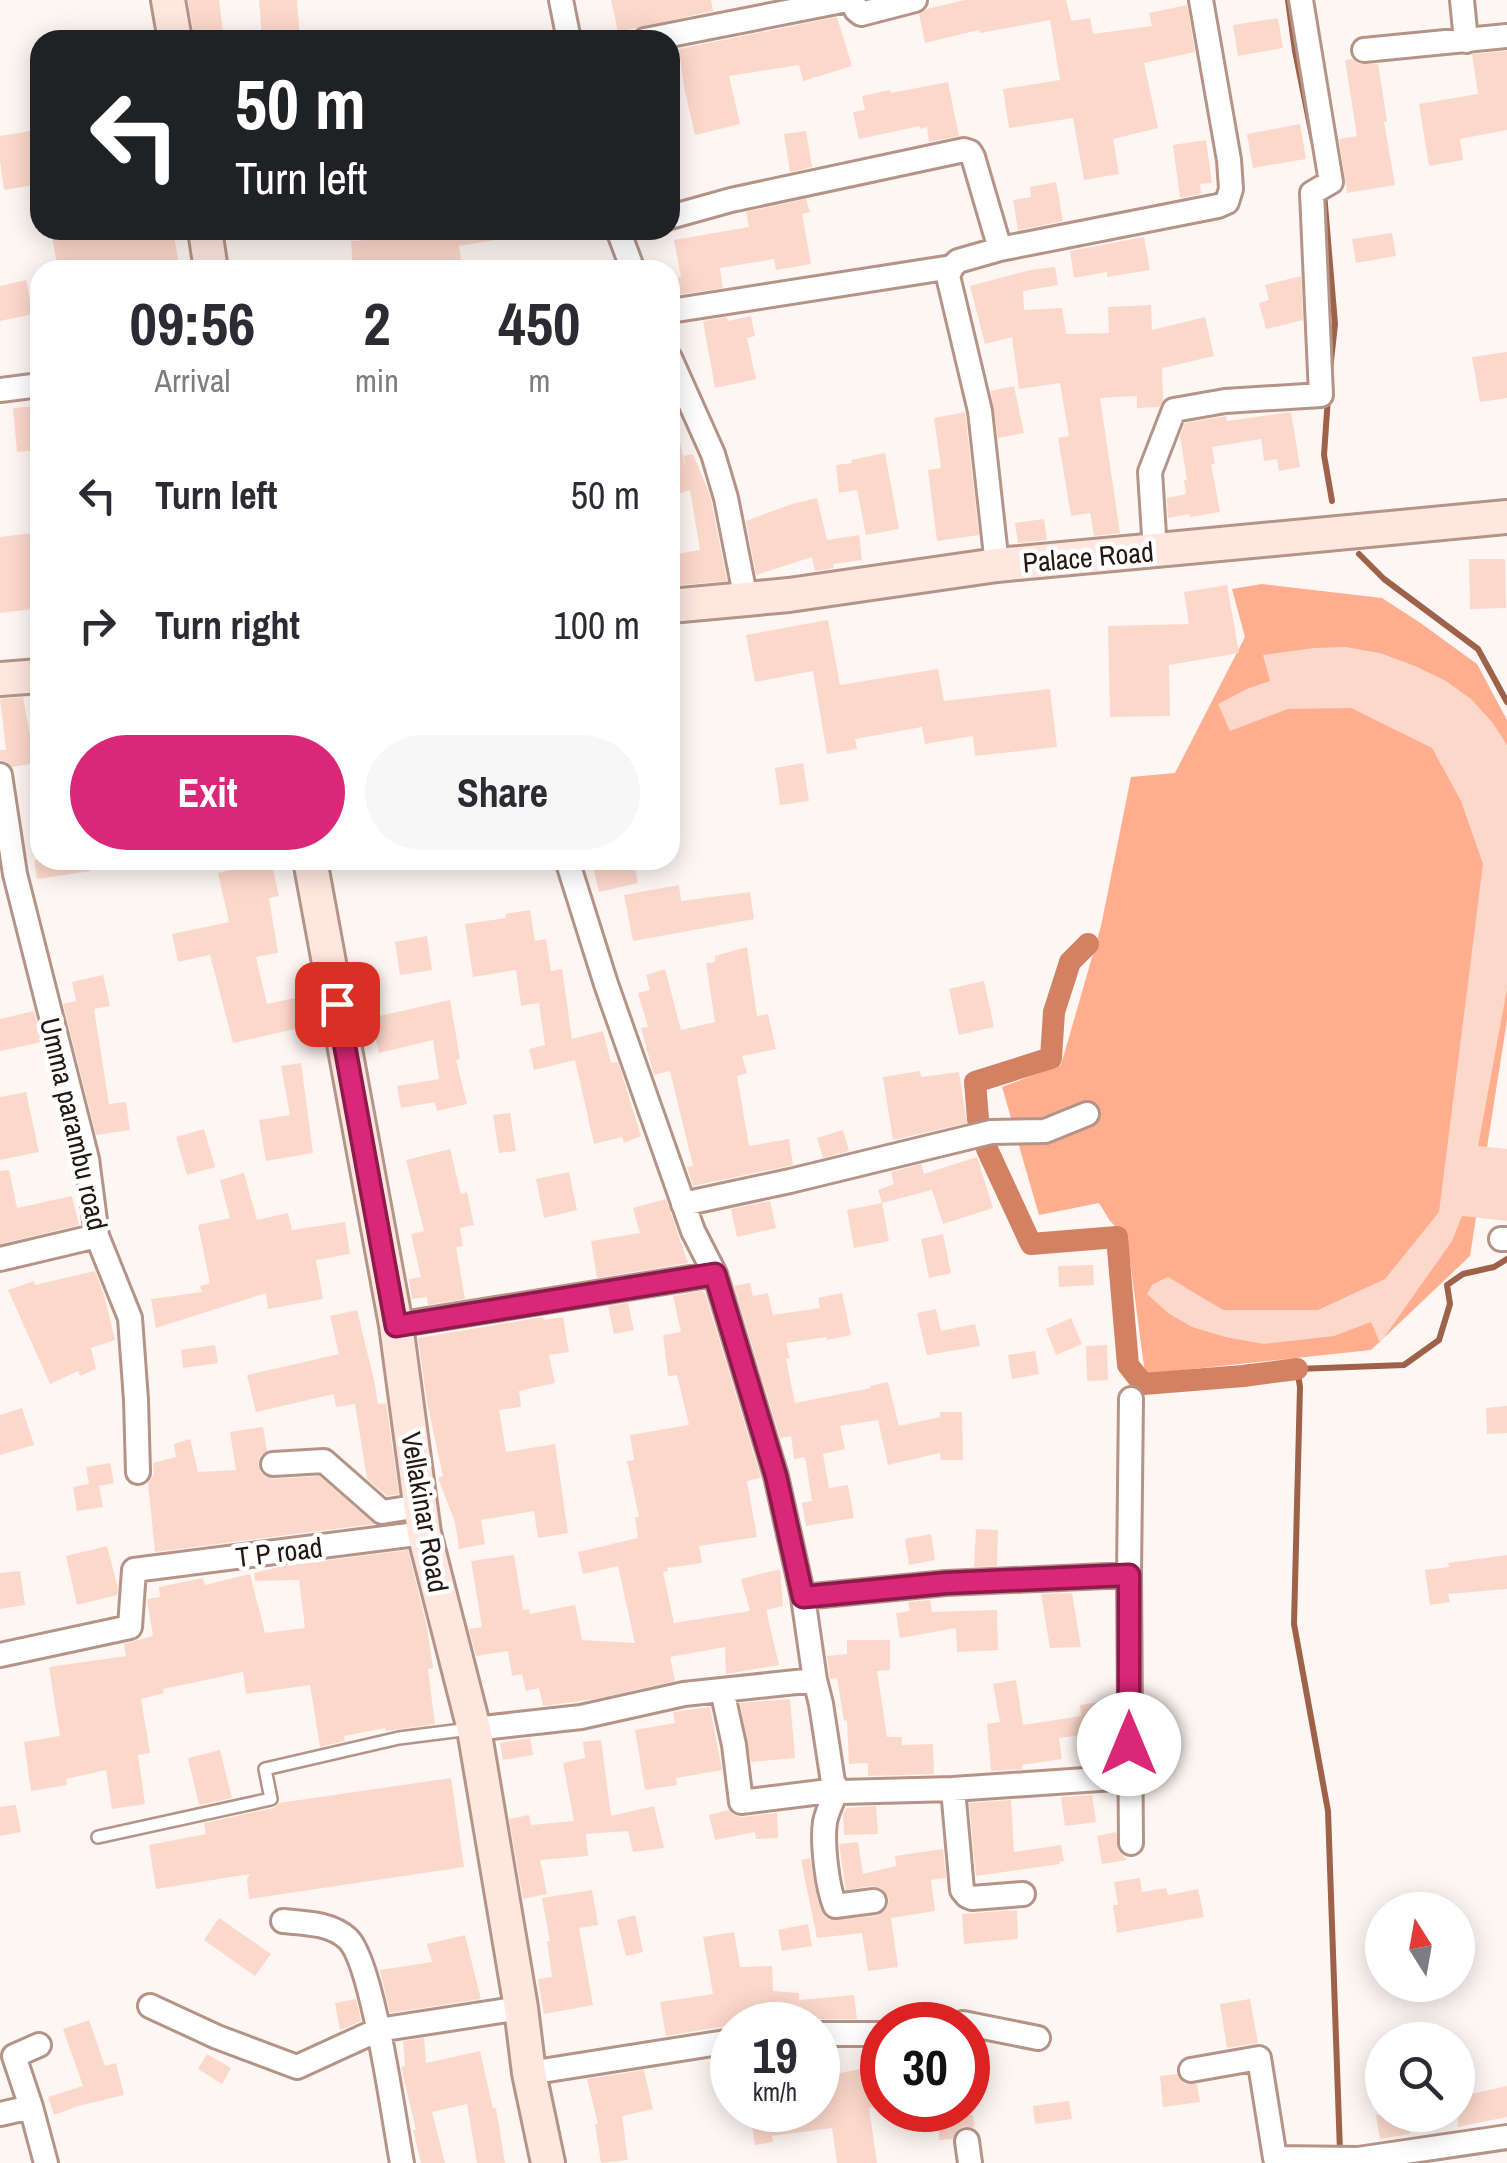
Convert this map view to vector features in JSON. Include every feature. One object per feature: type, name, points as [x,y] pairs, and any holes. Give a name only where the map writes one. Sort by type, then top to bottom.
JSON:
[{"type":"main road","points":[[168,0],[173,30]]},
{"type":"main road","name":"Palace Road","points":[[680,605],[746,600],[997,565],[1507,516]]},
{"type":"main road","points":[[0,679],[30,677]]},
{"type":"main road","name":"Vellakinar Road","points":[[312,870],[396,1326],[422,1519],[474,1729],[529,2073],[548,2163]]},
{"type":"street","points":[[561,0],[568,30]]},
{"type":"street","points":[[680,33],[850,0],[861,14],[915,0]]},
{"type":"street","points":[[997,565],[980,411],[948,276],[958,261],[1000,249],[1226,202],[1231,189],[1229,160],[1201,0]]},
{"type":"street","points":[[1155,552],[1150,472],[1174,410],[1226,400],[1321,395],[1321,187],[1301,0]]},
{"type":"street","points":[[1462,0],[1466,41]]},
{"type":"street","points":[[1364,50],[1507,36]]},
{"type":"street","points":[[680,213],[964,150],[974,158],[1000,249]]},
{"type":"street","points":[[680,310],[952,266]]},
{"type":"street","points":[[680,380],[713,454],[746,600]]},
{"type":"street","points":[[0,390],[30,386]]},
{"type":"street","name":"Umma parambu road","points":[[0,775],[15,874],[87,1159],[98,1236],[130,1318],[138,1472]]},
{"type":"street","points":[[569,870],[693,1232],[715,1274],[776,1476],[803,1597],[832,1782],[837,1790]]},
{"type":"street","points":[[683,1204],[991,1132],[1045,1130],[1087,1114]]},
{"type":"street","points":[[0,1259],[98,1236]]},
{"type":"street","points":[[396,1326],[715,1274]]},
{"type":"street","points":[[1131,1398],[1131,1844]]},
{"type":"street","points":[[272,1464],[324,1461],[382,1512],[422,1519]]},
{"type":"street","name":"T P road","points":[[0,1654],[130,1627],[134,1570],[422,1519]]},
{"type":"street","points":[[803,1597],[946,1583],[1129,1575]]},
{"type":"street","points":[[474,1729],[582,1718],[684,1694],[815,1680]]},
{"type":"street","points":[[722,1690],[741,1802],[837,1790],[953,1789],[1129,1778]]},
{"type":"street","points":[[953,1789],[962,1890],[972,1898],[1022,1894]]},
{"type":"street","points":[[837,1790],[825,1821],[832,1901],[834,1906],[874,1901]]},
{"type":"street","points":[[282,1921],[334,1929],[350,1941],[359,1955],[378,2030],[402,2163]]},
{"type":"street","points":[[150,2006],[297,2067],[378,2030],[521,2008]]},
{"type":"street","points":[[990,2028],[1038,2038]]},
{"type":"street","points":[[529,2073],[710,2044]]},
{"type":"street","points":[[38,2045],[14,2056],[15,2111],[46,2163]]},
{"type":"street","points":[[1191,2070],[1260,2058],[1275,2158],[1358,2159],[1507,2137]]},
{"type":"lane","points":[[98,1838],[271,1799],[266,1769],[399,1738],[474,1729]]},
{"type":"shaded area","points":[[1262,584],[1382,598],[1477,664],[1507,720],[1507,1020],[1470,1256],[1371,1350],[1145,1374],[1127,1238],[1099,1203],[1039,1215],[1002,1087],[1061,1065],[1101,926],[1131,777],[1175,773],[1245,637],[1232,589]]},
{"type":"building","points":[[188,0],[219,0],[223,30],[193,30]]},
{"type":"building","points":[[259,0],[297,0],[299,30],[261,30]]},
{"type":"building","points":[[611,0],[711,0],[713,11],[618,30]]},
{"type":"building","points":[[965,0],[1066,0],[1071,21],[1090,18],[1093,34],[1152,26],[1149,13],[1187,5],[1195,52],[1144,63],[1158,128],[1113,139],[1119,174],[1084,180],[1073,118],[1009,128],[1003,89],[1060,80],[1050,20],[980,33],[979,30],[925,43],[919,14]]},
{"type":"building","points":[[837,17],[852,66],[803,81],[799,65],[729,76],[740,124],[695,135],[680,49]]},
{"type":"building","points":[[1278,18],[1283,48],[1238,56],[1233,25]]},
{"type":"building","points":[[1507,51],[1507,130],[1460,139],[1463,160],[1429,166],[1419,104],[1478,94],[1472,54]]},
{"type":"building","points":[[1345,60],[1359,64],[1378,64],[1395,185],[1347,193],[1339,139],[1357,136]]},
{"type":"building","points":[[948,82],[959,136],[929,142],[927,127],[920,126],[859,139],[853,112],[865,110],[862,96]]},
{"type":"building","points":[[1300,124],[1306,159],[1253,168],[1247,134]]},
{"type":"building","points":[[30,131],[30,186],[4,190],[0,136]]},
{"type":"building","points":[[806,131],[812,167],[790,172],[784,134]]},
{"type":"building","points":[[1206,140],[1212,183],[1200,184],[1201,194],[1180,198],[1173,145]]},
{"type":"building","points":[[1056,182],[1063,221],[1018,230],[1013,200],[1031,197],[1030,187]]},
{"type":"building","points":[[806,199],[810,212],[802,214],[811,264],[776,270],[774,259],[720,268],[723,288],[680,294],[680,260],[674,240],[749,227],[746,212]]},
{"type":"building","points":[[1392,233],[1396,256],[1356,263],[1352,239]]},
{"type":"building","points":[[1144,237],[1150,270],[1074,278],[1070,251]]},
{"type":"building","points":[[53,240],[175,240],[178,260],[56,260]]},
{"type":"building","points":[[495,240],[459,246],[461,260],[352,260],[351,241]]},
{"type":"building","points":[[1055,267],[1058,285],[1023,291],[1024,310],[1062,308],[1066,334],[1109,333],[1108,307],[1151,305],[1152,330],[1205,317],[1214,356],[1162,368],[1163,401],[1159,407],[1137,408],[1137,396],[1100,398],[1120,533],[1094,536],[1090,513],[1071,516],[1058,438],[1069,436],[1060,383],[1019,389],[1012,337],[985,344],[970,286]]},
{"type":"building","points":[[1301,276],[1303,320],[1266,329],[1259,303],[1269,300],[1265,285]]},
{"type":"building","points":[[26,280],[30,315],[0,321],[0,286]]},
{"type":"building","points":[[751,316],[755,336],[747,338],[756,379],[715,388],[703,321]]},
{"type":"building","points":[[1507,352],[1507,398],[1480,402],[1472,357]]},
{"type":"building","points":[[1014,386],[1024,433],[998,438],[991,391]]},
{"type":"building","points":[[30,407],[30,451],[17,452],[13,408]]},
{"type":"building","points":[[965,412],[979,535],[937,541],[928,470],[941,468],[934,418]]},
{"type":"building","points":[[1291,412],[1300,467],[1279,471],[1277,459],[1264,461],[1261,439],[1212,447],[1215,464],[1211,464],[1220,512],[1168,518],[1167,498],[1186,494],[1180,436],[1185,423]]},
{"type":"building","points":[[680,442],[686,470],[684,456],[693,454],[710,495],[727,581],[680,585],[680,553],[700,550],[690,490],[680,494]]},
{"type":"building","points":[[885,453],[899,529],[866,535],[857,490],[839,493],[836,465]]},
{"type":"building","points":[[817,498],[827,540],[859,535],[862,560],[815,571],[812,557],[756,575],[746,521]]},
{"type":"building","points":[[1044,519],[1047,540],[1018,543],[1015,523]]},
{"type":"building","points":[[30,533],[30,609],[0,613],[0,537]]},
{"type":"building","points":[[1469,559],[1505,559],[1506,608],[1470,609]]},
{"type":"building","points":[[1227,585],[1239,653],[1169,665],[1170,716],[1110,717],[1108,626],[1189,624],[1184,592]]},
{"type":"building","points":[[828,620],[840,685],[938,669],[944,701],[1050,689],[1057,747],[975,756],[973,736],[925,744],[922,727],[855,739],[857,749],[827,754],[813,671],[755,682],[746,635]]},
{"type":"building","points":[[1345,647],[1380,653],[1446,681],[1471,699],[1507,745],[1507,989],[1478,1146],[1507,1149],[1507,1221],[1462,1216],[1452,1241],[1380,1343],[1371,1322],[1334,1336],[1264,1344],[1192,1327],[1147,1294],[1153,1284],[1168,1277],[1223,1310],[1318,1310],[1385,1279],[1439,1212],[1483,864],[1461,801],[1432,748],[1351,708],[1288,709],[1230,731],[1218,704],[1270,681],[1263,655]]},
{"type":"building","points":[[23,697],[30,764],[12,767],[0,760],[0,750],[6,750],[0,699]]},
{"type":"building","points":[[803,763],[809,801],[780,805],[775,768]]},
{"type":"building","points":[[36,870],[91,870],[91,871],[37,879]]},
{"type":"building","points":[[273,870],[279,896],[269,898],[278,953],[256,957],[267,1004],[303,996],[309,1026],[233,1043],[210,955],[178,962],[172,934],[229,922],[218,873]]},
{"type":"building","points":[[594,870],[635,870],[638,883],[599,892]]},
{"type":"building","points":[[679,885],[681,901],[750,892],[754,919],[633,941],[624,895]]},
{"type":"building","points":[[530,910],[535,941],[546,939],[551,971],[562,969],[572,1039],[603,1031],[611,1063],[618,1062],[641,1136],[624,1143],[622,1137],[594,1144],[575,1060],[534,1070],[529,1049],[545,1045],[539,1003],[521,1006],[516,970],[473,977],[465,924]]},
{"type":"building","points":[[427,936],[432,970],[400,975],[395,942]]},
{"type":"building","points":[[747,947],[757,1016],[768,1014],[776,1049],[742,1056],[747,1073],[737,1076],[749,1146],[789,1139],[793,1165],[693,1186],[687,1167],[693,1166],[670,1071],[654,1075],[641,1028],[648,1027],[638,993],[650,990],[646,975],[665,969],[681,1030],[715,1022],[706,963],[715,962],[715,956]]},
{"type":"building","points":[[103,975],[110,1006],[94,1009],[109,1104],[126,1102],[130,1130],[96,1135],[63,1004],[76,1001],[72,982]]},
{"type":"building","points":[[984,981],[994,1027],[959,1035],[949,989]]},
{"type":"building","points":[[450,1000],[460,1059],[456,1060],[467,1104],[437,1111],[435,1102],[401,1108],[397,1086],[439,1079],[433,1040],[379,1053],[371,1018]]},
{"type":"building","points":[[34,1011],[42,1042],[0,1051],[0,1019]]},
{"type":"building","points":[[301,1063],[313,1153],[266,1161],[259,1120],[290,1115],[281,1066]]},
{"type":"building","points":[[920,1071],[921,1077],[959,1072],[967,1123],[893,1140],[883,1077]]},
{"type":"building","points":[[26,1092],[39,1152],[0,1160],[0,1097]]},
{"type":"building","points":[[510,1113],[516,1151],[499,1153],[493,1115]]},
{"type":"building","points":[[204,1129],[215,1167],[187,1175],[176,1137]]},
{"type":"building","points":[[843,1130],[849,1151],[823,1158],[817,1138]]},
{"type":"building","points":[[450,1149],[461,1194],[467,1192],[474,1225],[460,1228],[463,1246],[456,1247],[465,1299],[428,1305],[427,1297],[412,1299],[409,1279],[421,1277],[411,1234],[424,1231],[406,1160]]},
{"type":"building","points":[[977,1157],[993,1208],[943,1224],[932,1190],[882,1203],[878,1190],[894,1184],[891,1172],[921,1164],[924,1174]]},
{"type":"building","points":[[9,1170],[17,1208],[72,1196],[79,1225],[0,1244],[0,1171]]},
{"type":"building","points":[[569,1172],[577,1210],[544,1218],[536,1179]]},
{"type":"building","points":[[244,1173],[257,1220],[288,1213],[292,1230],[345,1222],[350,1254],[316,1260],[323,1299],[268,1309],[266,1293],[156,1328],[151,1299],[202,1292],[200,1286],[210,1283],[198,1225],[230,1218],[220,1180]]},
{"type":"building","points":[[666,1199],[688,1263],[597,1278],[591,1241],[640,1233],[633,1208]]},
{"type":"building","points":[[770,1201],[776,1228],[737,1237],[731,1209]]},
{"type":"building","points":[[882,1203],[889,1241],[854,1248],[847,1210]]},
{"type":"building","points":[[943,1234],[951,1273],[929,1278],[921,1239]]},
{"type":"building","points":[[1093,1265],[1094,1285],[1059,1287],[1058,1266]]},
{"type":"building","points":[[95,1271],[115,1340],[91,1348],[96,1369],[80,1376],[78,1371],[50,1384],[8,1290],[34,1281],[35,1285]]},
{"type":"building","points":[[750,1283],[753,1296],[768,1293],[773,1315],[820,1308],[818,1298],[842,1293],[851,1335],[786,1343],[795,1403],[888,1382],[899,1426],[940,1417],[940,1412],[962,1412],[963,1460],[941,1460],[940,1453],[888,1465],[878,1420],[840,1426],[845,1449],[823,1454],[829,1488],[848,1485],[854,1518],[806,1526],[802,1503],[812,1501],[805,1457],[794,1459],[791,1436],[780,1438],[734,1286]]},
{"type":"building","points":[[702,1291],[761,1478],[747,1481],[757,1537],[699,1546],[702,1563],[663,1572],[674,1623],[750,1611],[741,1579],[780,1569],[783,1606],[766,1610],[779,1665],[726,1674],[725,1647],[670,1657],[675,1681],[543,1706],[539,1688],[526,1691],[522,1674],[512,1676],[508,1651],[476,1656],[469,1629],[482,1627],[471,1561],[514,1555],[523,1610],[529,1609],[530,1614],[575,1605],[582,1640],[635,1643],[618,1566],[583,1574],[578,1552],[638,1538],[635,1517],[639,1517],[627,1461],[634,1460],[630,1435],[689,1425],[677,1375],[668,1376],[663,1335],[681,1332],[673,1296]]},
{"type":"building","points":[[628,1303],[634,1330],[614,1334],[608,1306]]},
{"type":"building","points":[[936,1309],[941,1331],[975,1324],[980,1346],[927,1355],[917,1313]]},
{"type":"building","points":[[357,1310],[378,1404],[386,1403],[399,1494],[387,1496],[367,1479],[355,1404],[336,1407],[334,1394],[256,1412],[247,1375],[339,1354],[330,1316]]},
{"type":"building","points":[[563,1317],[569,1352],[549,1355],[555,1383],[519,1391],[521,1407],[499,1410],[506,1452],[555,1444],[568,1533],[538,1538],[534,1511],[481,1520],[485,1544],[459,1549],[455,1522],[438,1478],[443,1476],[418,1338]]},
{"type":"building","points":[[1071,1318],[1082,1344],[1056,1355],[1046,1329]]},
{"type":"building","points":[[215,1345],[218,1363],[183,1368],[181,1350]]},
{"type":"building","points":[[1107,1345],[1108,1380],[1087,1381],[1086,1346]]},
{"type":"building","points":[[1035,1351],[1039,1374],[1012,1379],[1008,1355]]},
{"type":"building","points":[[1507,1406],[1507,1433],[1487,1434],[1486,1408]]},
{"type":"building","points":[[22,1408],[34,1445],[0,1455],[0,1415]]},
{"type":"building","points":[[263,1427],[267,1451],[258,1464],[265,1477],[319,1476],[374,1524],[155,1552],[148,1483],[154,1474],[153,1463],[176,1457],[174,1444],[190,1439],[198,1472],[236,1470],[230,1432]]},
{"type":"building","points":[[110,1463],[114,1483],[99,1486],[103,1507],[77,1511],[73,1487],[89,1484],[86,1467]]},
{"type":"building","points":[[976,1529],[998,1530],[997,1566],[974,1567]]},
{"type":"building","points":[[931,1534],[935,1560],[909,1565],[905,1539]]},
{"type":"building","points":[[107,1546],[117,1595],[77,1605],[66,1556]]},
{"type":"building","points":[[408,1550],[427,1627],[435,1724],[344,1736],[345,1741],[320,1747],[310,1685],[246,1694],[243,1672],[163,1689],[164,1693],[141,1699],[150,1753],[138,1755],[145,1804],[112,1809],[106,1770],[66,1779],[67,1785],[31,1791],[24,1742],[60,1736],[49,1667],[126,1656],[124,1644],[153,1636],[147,1599],[160,1597],[159,1587],[203,1578],[205,1585],[250,1574],[265,1633],[305,1628],[299,1580],[255,1581],[254,1573]]},
{"type":"building","points":[[1507,1555],[1507,1589],[1448,1594],[1450,1602],[1430,1605],[1425,1570]]},
{"type":"building","points":[[20,1571],[25,1605],[0,1609],[0,1573]]},
{"type":"building","points":[[1072,1593],[1081,1647],[1050,1648],[1041,1594]]},
{"type":"building","points":[[930,1600],[932,1612],[997,1610],[998,1650],[957,1652],[956,1628],[900,1638],[896,1613],[910,1611],[908,1602]]},
{"type":"building","points":[[847,1640],[890,1640],[890,1670],[877,1671],[887,1737],[902,1737],[902,1745],[933,1744],[934,1774],[868,1776],[868,1763],[849,1764],[847,1720],[844,1721],[837,1678],[830,1679],[827,1656],[847,1654]]},
{"type":"building","points":[[1016,1680],[1023,1725],[1081,1716],[1080,1705],[1115,1700],[1115,1730],[1059,1738],[1062,1759],[1022,1765],[1022,1769],[991,1771],[987,1724],[1000,1722],[993,1684]]},
{"type":"building","points":[[790,1699],[795,1758],[751,1762],[740,1703]]},
{"type":"building","points":[[710,1707],[722,1770],[676,1778],[677,1785],[645,1790],[635,1730],[675,1723],[673,1712]]},
{"type":"building","points":[[530,1738],[533,1755],[503,1760],[500,1743]]},
{"type":"building","points":[[601,1740],[611,1816],[654,1806],[664,1848],[633,1852],[628,1831],[586,1834],[588,1856],[540,1860],[547,1894],[523,1899],[509,1819],[529,1815],[531,1825],[574,1821],[563,1763],[585,1758],[583,1742]]},
{"type":"building","points":[[220,1750],[232,1798],[199,1805],[188,1758]]},
{"type":"building","points":[[451,1778],[464,1867],[249,1899],[250,1874],[156,1889],[149,1845],[206,1834],[204,1823],[273,1808],[279,1803]]},
{"type":"building","points":[[1092,1795],[1096,1822],[1065,1826],[1061,1797]]},
{"type":"building","points":[[1011,1800],[1014,1852],[1061,1845],[1064,1861],[976,1876],[969,1803]]},
{"type":"building","points":[[16,1805],[21,1832],[0,1836],[0,1807]]},
{"type":"building","points":[[876,1806],[878,1834],[844,1835],[846,1808]]},
{"type":"building","points":[[729,1810],[742,1817],[777,1813],[778,1838],[756,1839],[755,1832],[715,1840],[709,1815]]},
{"type":"building","points":[[1116,1832],[1118,1850],[1127,1860],[1102,1864],[1097,1836]]},
{"type":"building","points":[[858,1842],[863,1874],[896,1866],[895,1856],[943,1849],[946,1878],[931,1880],[935,1911],[891,1918],[898,1967],[868,1971],[862,1933],[817,1938],[801,1860],[810,1858],[818,1902],[829,1920],[876,1916],[887,1908],[889,1898],[881,1888],[846,1890],[839,1844]]},
{"type":"building","points":[[1140,1878],[1142,1892],[1166,1888],[1168,1895],[1198,1889],[1204,1917],[1117,1933],[1114,1882]]},
{"type":"building","points":[[592,1890],[598,1925],[579,1928],[593,2005],[544,2014],[538,1979],[552,1977],[542,1898]]},
{"type":"building","points":[[1017,1910],[1018,1939],[964,1944],[962,1914]]},
{"type":"building","points":[[635,1915],[643,1952],[626,1956],[617,1920]]},
{"type":"building","points":[[219,1918],[271,1954],[255,1976],[204,1940]]},
{"type":"building","points":[[808,1924],[812,1946],[782,1951],[778,1930]]},
{"type":"building","points":[[734,1932],[740,1967],[772,1966],[773,1991],[799,1993],[799,2000],[854,1995],[857,2019],[840,2019],[840,2002],[710,2002],[710,2029],[666,2036],[660,2002],[713,1994],[703,1937]]},
{"type":"building","points":[[465,1935],[481,1999],[390,2013],[380,1970],[432,1962],[427,1944]]},
{"type":"building","points":[[356,1999],[361,2021],[340,2030],[335,2003]]},
{"type":"building","points":[[1250,1999],[1258,2043],[1227,2048],[1220,2004]]},
{"type":"building","points":[[89,2020],[105,2066],[116,2063],[124,2095],[54,2115],[48,2097],[83,2086],[63,2029]]},
{"type":"building","points":[[424,2038],[426,2063],[480,2051],[493,2109],[496,2108],[505,2163],[477,2163],[467,2104],[432,2112],[445,2163],[421,2163],[401,2067],[405,2066],[403,2041]]},
{"type":"building","points":[[207,2054],[231,2068],[222,2084],[198,2069]]},
{"type":"building","points":[[860,2069],[860,2132],[872,2132],[877,2163],[837,2163],[833,2132],[840,2132],[840,2073]]},
{"type":"building","points":[[644,2070],[653,2109],[622,2116],[628,2160],[601,2163],[598,2124],[587,2079]]},
{"type":"building","points":[[1177,2074],[1185,2084],[1197,2084],[1200,2102],[1163,2107],[1160,2076]]},
{"type":"building","points":[[1507,2086],[1507,2117],[1475,2124],[1475,2093]]},
{"type":"building","points":[[1069,2101],[1072,2119],[1035,2124],[1033,2106]]},
{"type":"building","points":[[753,2132],[802,2132],[772,2136],[773,2142],[755,2145]]},
{"type":"building","points":[[939,2132],[956,2132],[953,2139],[939,2140]]},
{"type":"building","points":[[1379,2132],[1410,2132],[1410,2134],[1380,2139]]},
{"type":"waterway","points":[[1288,0],[1313,141]]},
{"type":"waterway","points":[[1324,193],[1335,324],[1330,370]]},
{"type":"waterway","points":[[1328,397],[1324,455],[1332,501]]},
{"type":"waterway","points":[[1359,554],[1384,579],[1478,649],[1507,702]]},
{"type":"waterway","points":[[978,1119],[975,1082],[1051,1058],[1054,1012],[1070,962],[1088,944]]},
{"type":"waterway","points":[[987,1149],[1031,1244],[1117,1237],[1128,1365],[1143,1384],[1297,1369]]},
{"type":"waterway","points":[[1340,2152],[1328,1811],[1294,1624],[1300,1387],[1297,1369],[1404,1365],[1439,1340],[1450,1304],[1447,1285],[1463,1274],[1494,1267],[1507,1259]]},
{"type":"route","points":[[337,1004],[396,1326],[715,1274],[776,1476],[803,1597],[946,1583],[1129,1575],[1129,1744]]}]
